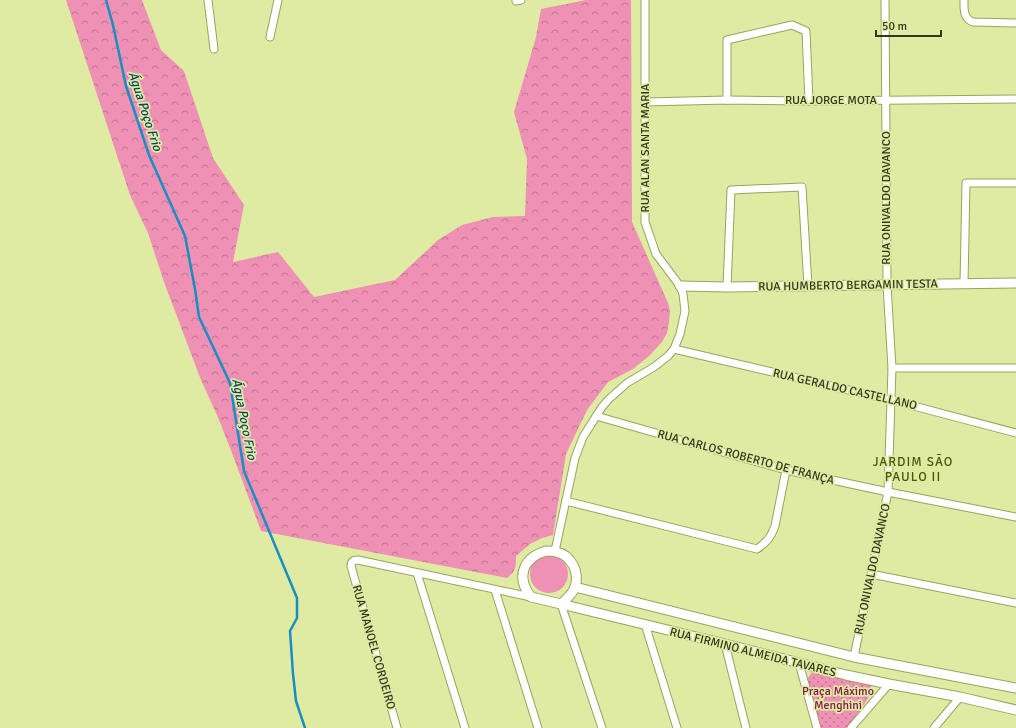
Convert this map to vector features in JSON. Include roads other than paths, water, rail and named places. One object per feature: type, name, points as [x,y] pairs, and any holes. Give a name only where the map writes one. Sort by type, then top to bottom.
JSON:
[{"type":"street","points":[[208,0],[214,48]]},
{"type":"street","points":[[270,37],[278,0]]},
{"type":"street","name":"RUA ALAN SANTA MARIA","points":[[645,0],[645,222],[656,254],[680,286]]},
{"type":"street","name":"RUA ONIVALDO DAVANCO","points":[[854,657],[888,492],[892,368],[887,285],[885,0]]},
{"type":"street","points":[[964,0],[964,13],[970,21],[1016,23]]},
{"type":"street","points":[[727,100],[727,40],[792,25],[806,31],[809,101]]},
{"type":"street","name":"RUA JORGE MOTA","points":[[645,102],[727,100],[809,101],[1016,99]]},
{"type":"street","points":[[964,284],[966,182],[1016,183]]},
{"type":"street","points":[[727,287],[732,190],[802,187],[808,286]]},
{"type":"street","name":"RUA HUMBERTO BERGAMIN TESTA","points":[[680,286],[727,287],[1016,283]]},
{"type":"street","points":[[555,551],[573,467],[583,437],[609,399],[627,384],[654,367],[674,349],[680,334],[685,311],[683,294],[680,286]]},
{"type":"street","name":"RUA GERALDO CASTELLANO","points":[[674,349],[891,400],[1016,433]]},
{"type":"street","points":[[892,368],[1016,368]]},
{"type":"street","name":"RUA CARLOS ROBERTO DE FRANÇA","points":[[596,416],[786,470],[1016,517]]},
{"type":"street","points":[[566,501],[757,550],[767,542],[775,526],[786,470]]},
{"type":"street","points":[[531,598],[525,591],[523,582],[523,574],[531,559],[546,551],[555,551],[563,554],[570,560],[575,568],[577,578],[572,594],[561,604],[602,728]]},
{"type":"street","name":"RUA FIRMINO ALMEIDA TAVARES","points":[[351,566],[353,561],[358,560],[561,604],[846,675],[960,697],[1016,710]]},
{"type":"street","name":"RUA MANOEL CORDEIRO","points":[[351,566],[397,728]]},
{"type":"street","points":[[417,573],[465,728]]},
{"type":"street","points":[[871,574],[1016,603]]},
{"type":"street","name":"RUA FIRMINO ALMEIDA TAVARES","points":[[575,587],[854,657],[1016,688]]},
{"type":"street","points":[[495,590],[538,728]]},
{"type":"street","points":[[645,624],[677,728]]},
{"type":"street","points":[[725,644],[746,728]]},
{"type":"street","points":[[799,663],[817,728]]},
{"type":"street","points":[[851,728],[890,684]]},
{"type":"street","points":[[934,728],[960,697]]},
{"type":"waterway","name":"Água Poço Frio","points":[[106,0],[126,86],[149,155],[185,236],[199,317],[230,383],[244,471],[297,598],[297,618],[290,631],[296,701],[305,728]]},
{"type":"district","name":"JARDIM SÃO PAULO II","points":[[913,468]]},
{"type":"park label","name":"Praça Máximo Menghini","points":[[838,698]]}]
